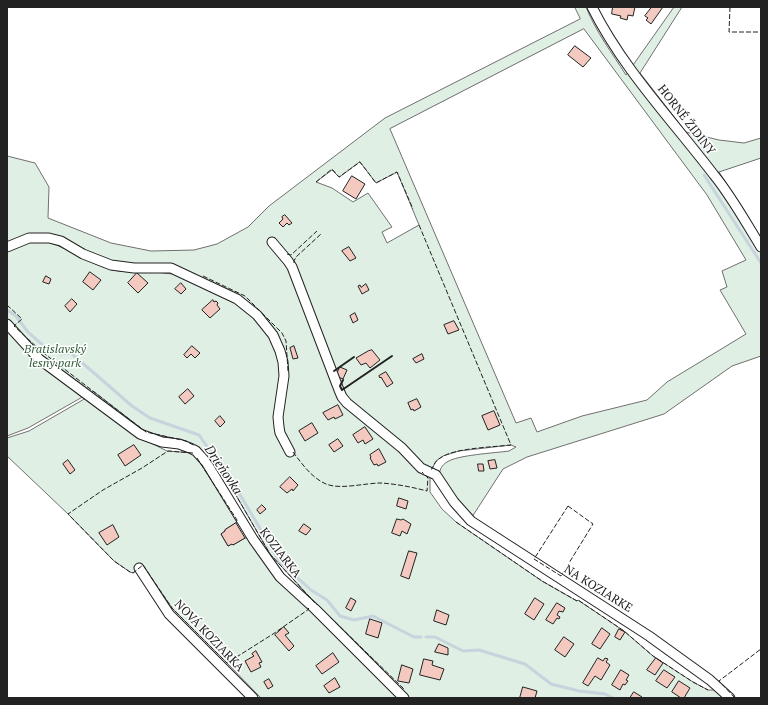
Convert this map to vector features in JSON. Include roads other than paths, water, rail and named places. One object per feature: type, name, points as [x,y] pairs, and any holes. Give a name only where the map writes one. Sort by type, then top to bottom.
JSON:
[{"type":"street","name":"HORNÉ ŽIDINY","points":[[592,7],[620,55],[663,112],[715,175],[761,247]]},
{"type":"street","points":[[7,247],[29,238],[49,238],[61,241],[83,254],[111,265],[134,268],[171,268],[237,299],[249,308],[273,335],[280,351],[283,362],[284,376],[278,417],[280,433],[290,452]]},
{"type":"street","name":"NA KOZIARKE","points":[[272,242],[288,261],[296,276],[342,397],[347,403],[402,448],[421,468],[436,475],[454,502],[471,521],[565,583],[612,610],[710,680],[730,698]]},
{"type":"street","name":"KOZIARKA","points":[[7,324],[39,359],[140,434],[162,442],[179,444],[190,448],[200,455],[231,501],[253,539],[280,577],[315,608],[404,698]]},
{"type":"street","name":"NOVÁ KOZIARKA","points":[[140,568],[169,614],[253,698]]},
{"type":"waterway","points":[[704,175],[761,263]]},
{"type":"waterway","name":"Drieňovka","points":[[7,310],[16,316],[28,332],[45,347],[61,354],[71,353],[132,406],[150,418],[199,435],[236,488],[280,562],[311,590],[327,600],[340,616],[354,620],[373,616],[414,637],[421,637]]},
{"type":"waterway","name":"Drieňovka","points":[[426,637],[435,637],[463,651],[479,650],[525,664],[551,684],[579,691],[605,694],[613,698]]},
{"type":"park label","name":"Bratislavský lesný park","points":[[55,357]]}]
